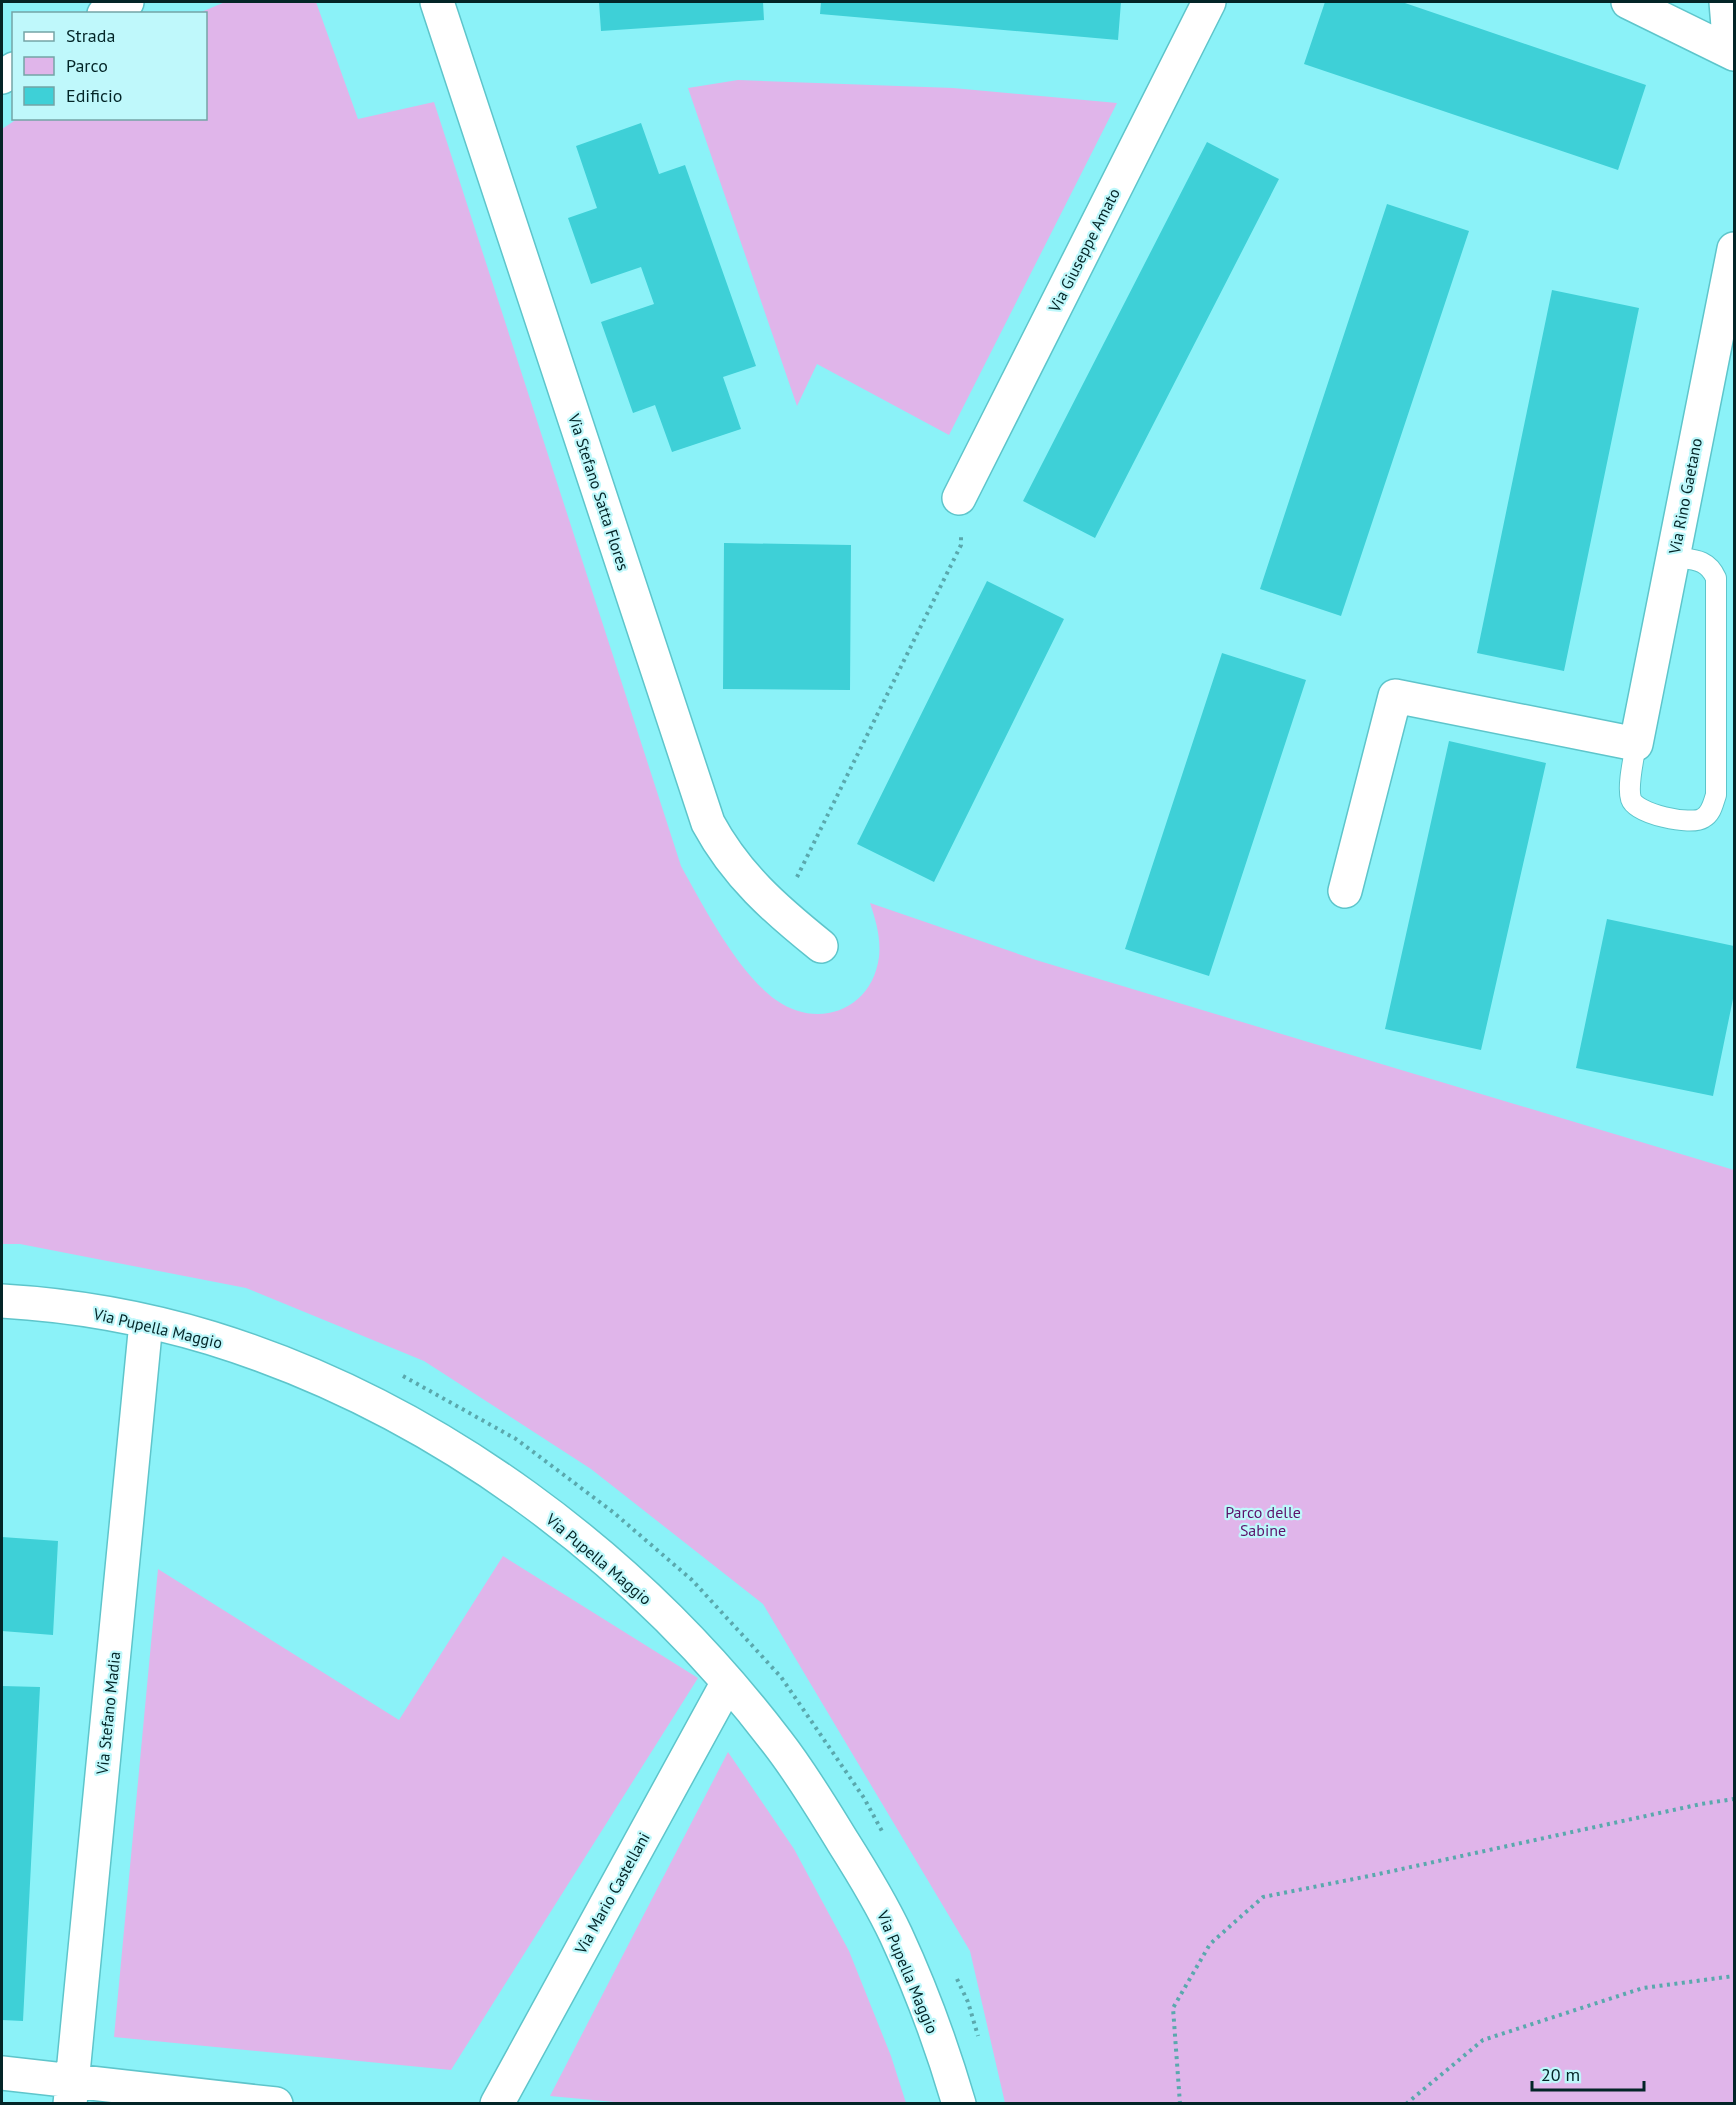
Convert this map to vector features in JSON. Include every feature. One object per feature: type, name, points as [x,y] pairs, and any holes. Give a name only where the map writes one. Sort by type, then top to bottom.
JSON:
[{"type":"street","points":[[108,12],[128,2]]},
{"type":"street","name":"Via Stefano Satta Flores","points":[[437,2],[708,823],[722,849],[740,873],[780,913],[821,946]]},
{"type":"street","name":"Via Giuseppe Amato","points":[[959,498],[1209,2]]},
{"type":"street","points":[[1628,2],[1732,53]]},
{"type":"street","points":[[1726,2],[1732,53]]},
{"type":"street","name":"Via Rino Gaetano","points":[[1636,744],[1734,249]]},
{"type":"street","points":[[1345,891],[1395,696],[1636,744]]},
{"type":"street","name":"Via Pupella Maggio","points":[[2,1301],[82,1310],[146,1322],[210,1338],[294,1368],[343,1389],[404,1420],[457,1451],[512,1488],[579,1538],[681,1630],[778,1743],[815,1796],[895,1933],[929,2013],[959,2103]]},
{"type":"street","name":"Via Stefano Madia","points":[[71,2092],[146,1322]]},
{"type":"street","name":"Via Mario Castellani","points":[[497,2103],[728,1682]]},
{"type":"street","points":[[2,2073],[71,2092],[276,2103]]},
{"type":"lane","points":[[1636,744],[1630,787],[1631,799],[1638,808],[1650,814],[1691,820],[1702,819],[1711,810],[1716,795],[1716,578],[1711,567],[1700,561],[1673,557]]},
{"type":"path","points":[[780,913],[961,545],[959,498]]},
{"type":"path","points":[[1180,2103],[1173,2008],[1210,1944],[1263,1897],[1701,1804],[1734,1799]]},
{"type":"path","points":[[1406,2103],[1483,2040],[1643,1988],[1734,1977]]},
{"type":"green space","name":"Parco delle Sabine","points":[[225,2],[316,2],[358,119],[434,102],[681,866],[722,938],[748,973],[776,1000],[792,1009],[825,1014],[841,1010],[854,1002],[866,990],[874,975],[879,957],[878,930],[870,903],[1036,960],[1734,1170],[1734,2103],[1005,2103],[970,1951],[763,1604],[591,1469],[424,1361],[246,1288],[20,1244],[2,1244],[2,129],[16,120],[207,120],[207,12],[201,12]]},
{"type":"green space","points":[[738,80],[953,88],[1117,103],[949,435],[817,364],[797,406],[688,88]]},
{"type":"green space","points":[[503,1556],[698,1678],[451,2070],[114,2037],[158,1569],[399,1720]]},
{"type":"green space","points":[[728,1752],[794,1849],[849,1951],[891,2056],[906,2103],[636,2104],[550,2096]]},
{"type":"building","points":[[599,2],[763,2],[764,20],[601,31]]},
{"type":"building","points":[[821,2],[1121,2],[1118,40],[820,14]]},
{"type":"building","points":[[1325,2],[1402,2],[1646,85],[1618,170],[1304,64]]},
{"type":"building","points":[[641,123],[659,174],[685,165],[756,366],[723,377],[741,429],[672,452],[655,405],[633,413],[601,322],[654,304],[641,267],[591,284],[568,218],[597,208],[576,146]]},
{"type":"building","points":[[1207,142],[1279,179],[1095,538],[1023,501]]},
{"type":"building","points":[[1387,204],[1469,231],[1341,616],[1260,589]]},
{"type":"building","points":[[1552,290],[1639,308],[1564,671],[1477,653]]},
{"type":"building","points":[[724,543],[851,545],[850,690],[723,689]]},
{"type":"building","points":[[987,581],[1064,619],[934,882],[857,844]]},
{"type":"building","points":[[1222,653],[1306,680],[1209,976],[1125,949]]},
{"type":"building","points":[[1449,741],[1546,763],[1481,1050],[1385,1029]]},
{"type":"building","points":[[1607,919],[1734,946],[1734,994],[1713,1096],[1576,1068]]},
{"type":"building","points":[[2,1537],[58,1541],[53,1635],[2,1631]]},
{"type":"building","points":[[2,1686],[40,1687],[23,2021],[2,2020]]}]
